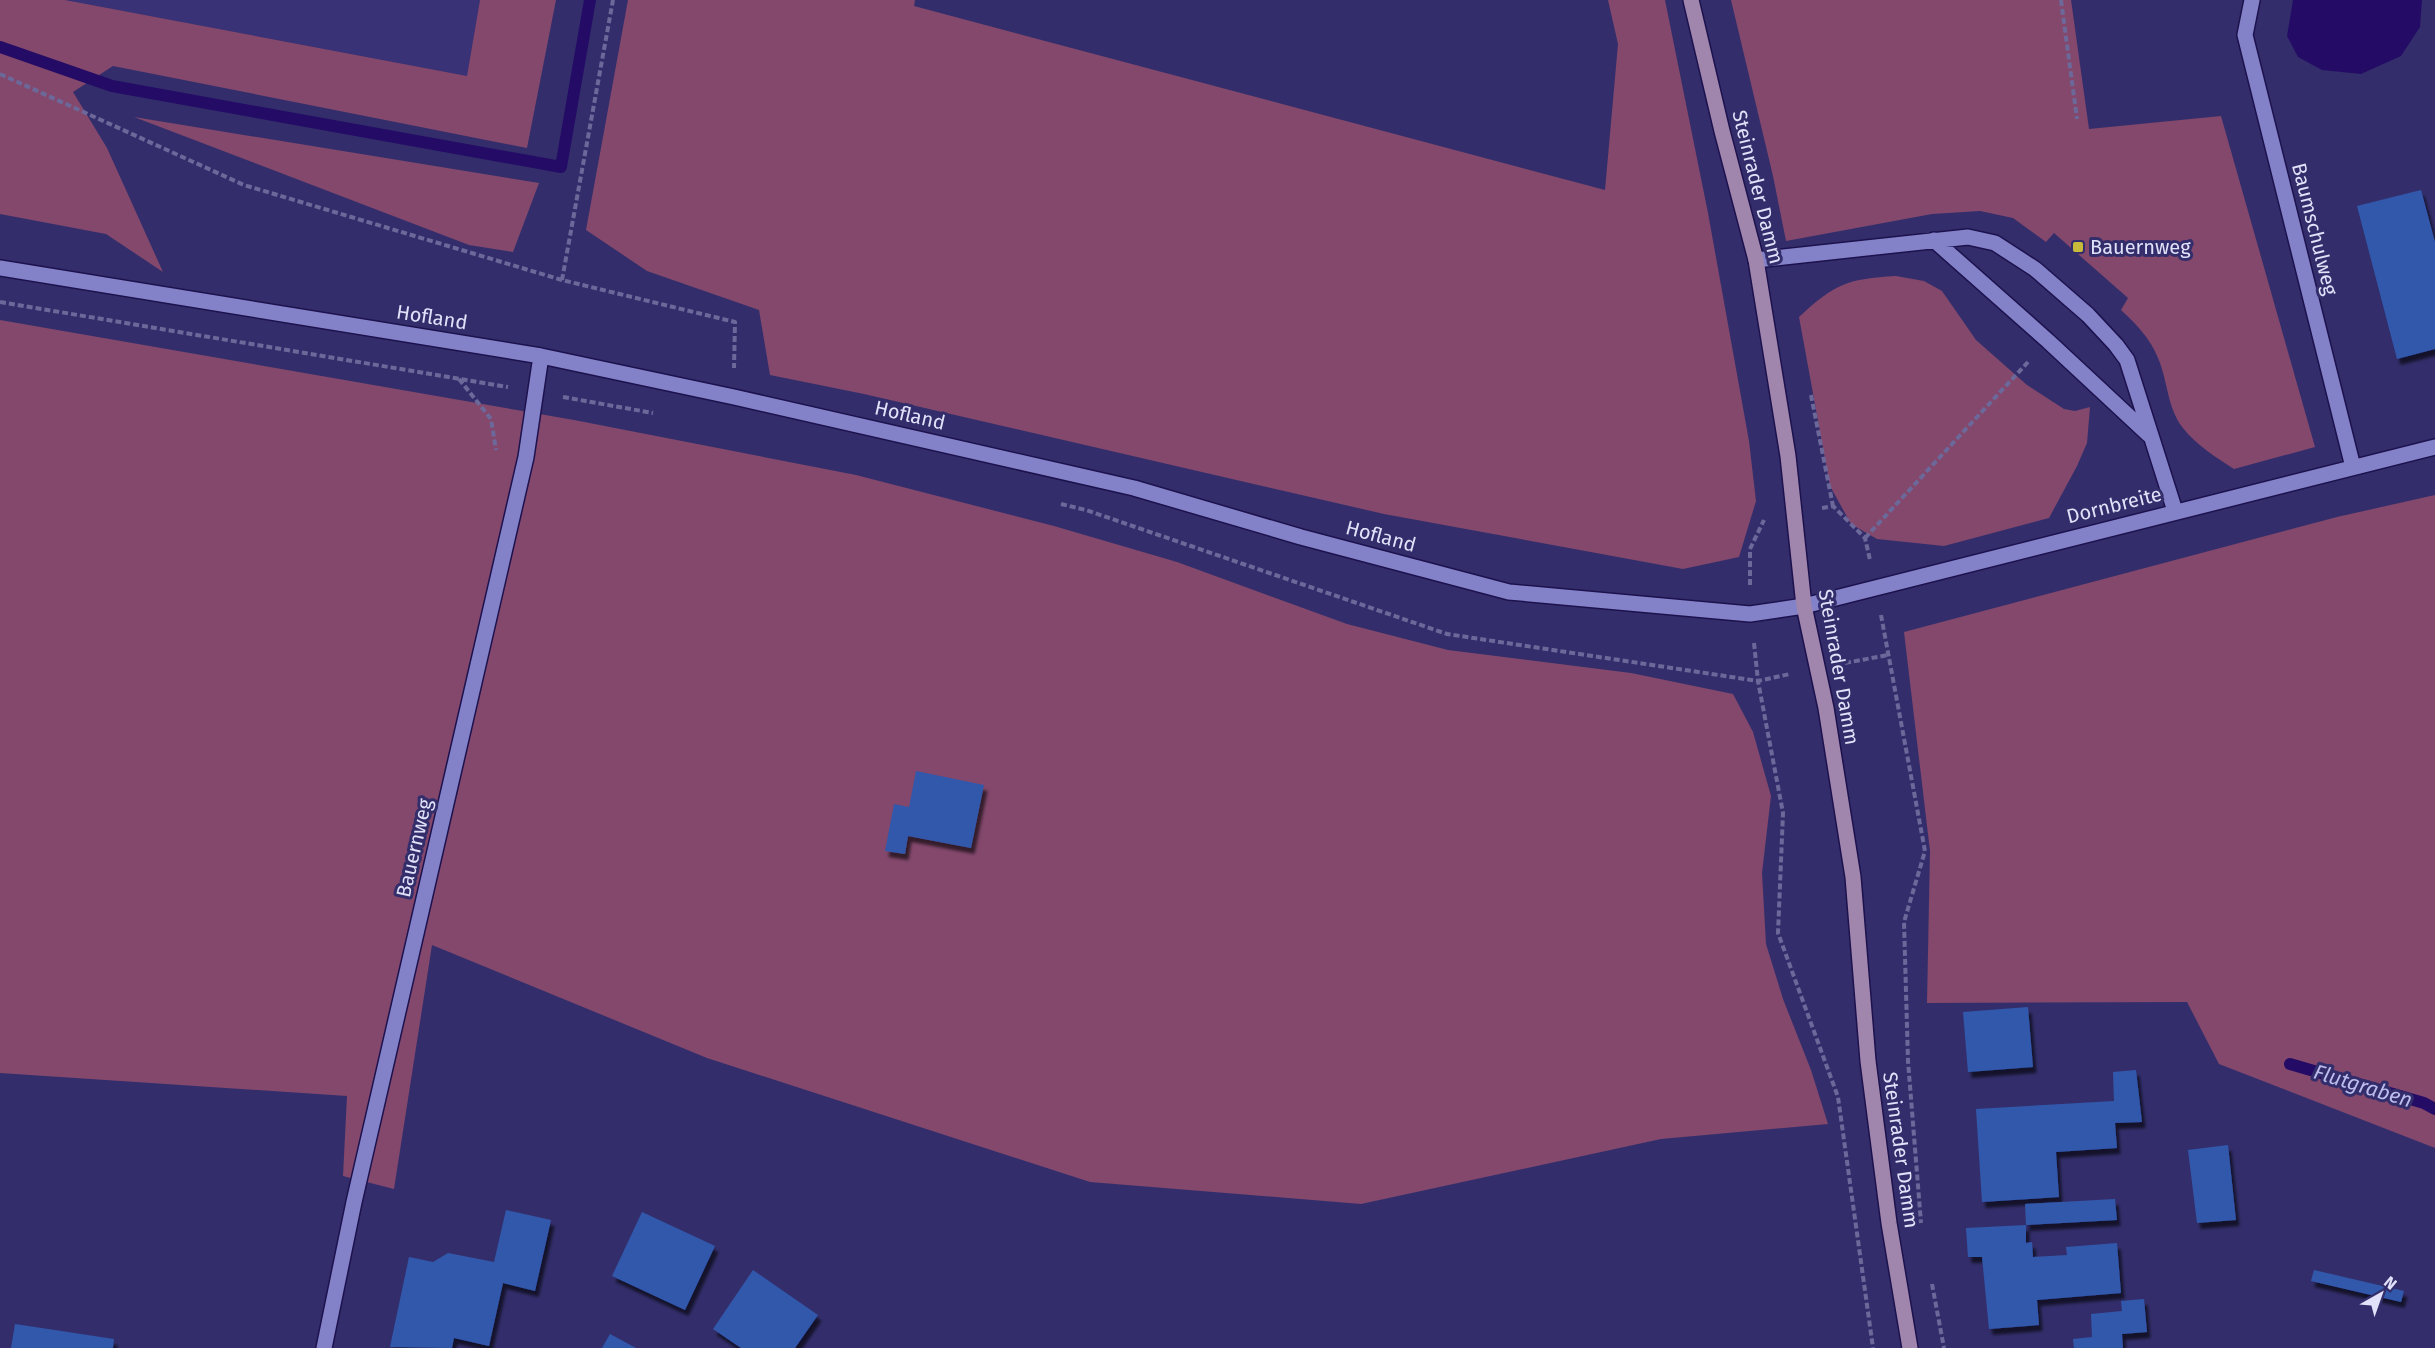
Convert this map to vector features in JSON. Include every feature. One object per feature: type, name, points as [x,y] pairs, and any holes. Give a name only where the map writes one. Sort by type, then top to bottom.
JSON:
[{"type":"main road","name":"Steinrader Damm","points":[[1691,0],[1756,260],[1795,515],[1804,606],[1818,668],[1853,877],[1868,1061],[1889,1223],[1910,1348]]},
{"type":"street","name":"Baumschulweg","points":[[2252,0],[2245,35],[2353,467]]},
{"type":"street","points":[[1756,260],[1968,237],[1995,243],[2035,269],[2088,315],[2127,360],[2175,511]]},
{"type":"street","points":[[1934,240],[2048,340],[2151,437]]},
{"type":"street","name":"Hofland","points":[[0,268],[541,356],[734,397],[1134,488],[1300,537],[1509,592],[1750,614],[1804,606]]},
{"type":"street","name":"Bauernweg","points":[[324,1348],[356,1191],[526,457],[541,356]]},
{"type":"street","name":"Dornbreite","points":[[1804,606],[2435,447]]},
{"type":"path","points":[[562,280],[613,0]]},
{"type":"path","points":[[2061,0],[2077,119]]},
{"type":"path","points":[[0,74],[244,186],[562,280],[735,322],[734,397]]},
{"type":"path","points":[[0,302],[661,414]]},
{"type":"path","points":[[1865,538],[2048,340]]},
{"type":"path","points":[[1052,502],[1086,510],[1447,634],[1758,681],[1888,655]]},
{"type":"path","points":[[1873,1348],[1838,1097],[1778,933],[1784,813],[1758,681],[1750,614],[1750,549],[1765,518],[1795,515],[1833,506],[1865,538],[1925,852],[1904,922],[1908,1061],[1922,1234]]},
{"type":"path","points":[[1931,1280],[1944,1348]]},
{"type":"shaded area","points":[[0,0],[65,0],[467,76],[480,0],[556,0],[527,148],[113,66],[73,92],[107,148],[163,272],[106,234],[0,214]]},
{"type":"shaded area","points":[[65,0],[480,0],[467,76]]},
{"type":"shaded area","points":[[628,0],[915,0],[914,6],[1605,190],[1618,44],[1608,0],[1665,0],[1708,213],[1749,441],[1756,501],[1739,557],[1683,569],[1384,514],[864,394],[770,375],[759,310],[647,271],[586,230]]},
{"type":"shaded area","points":[[1731,0],[2071,0],[2089,129],[2221,116],[2315,447],[2234,469],[2200,446],[2183,428],[2174,412],[2161,367],[2151,344],[2121,310],[2128,298],[2054,233],[2046,242],[2013,218],[1980,211],[1932,214],[1786,241]]},
{"type":"shaded area","points":[[2293,0],[2422,0],[2420,27],[2401,56],[2361,74],[2322,70],[2298,57],[2287,36]]},
{"type":"shaded area","points":[[134,117],[539,183],[513,252],[469,245]]},
{"type":"shaded area","points":[[1896,276],[1924,281],[1942,291],[1976,340],[2027,385],[2064,409],[2075,411],[2090,407],[2087,443],[2049,518],[1944,546],[1877,539],[1851,524],[1830,486],[1799,317],[1823,297],[1843,285],[1865,279]]},
{"type":"shaded area","points":[[0,320],[574,420],[856,475],[1054,526],[1177,562],[1347,624],[1448,650],[1631,673],[1733,694],[1753,732],[1771,796],[1762,873],[1766,944],[1783,999],[1811,1070],[1828,1124],[1661,1139],[1361,1204],[1090,1182],[707,1058],[432,945],[394,1189],[343,1176],[347,1096],[0,1073]]},
{"type":"shaded area","points":[[2435,495],[2435,1148],[2219,1064],[2187,1002],[1927,1003],[1930,851],[1904,632],[2337,517]]},
{"type":"building","points":[[2421,190],[2435,242],[2435,349],[2397,359],[2357,206]]},
{"type":"building","points":[[916,771],[984,785],[971,848],[908,836],[905,854],[885,851],[894,804],[909,807]]},
{"type":"building","points":[[2028,1007],[2033,1067],[1968,1072],[1963,1012]]},
{"type":"building","points":[[2136,1070],[2142,1122],[2115,1123],[2117,1148],[2056,1152],[2059,1197],[1982,1202],[1976,1109],[2114,1101],[2113,1072]]},
{"type":"building","points":[[2228,1145],[2236,1220],[2197,1223],[2188,1150]]},
{"type":"building","points":[[2115,1199],[2117,1220],[2026,1225],[2025,1204]]},
{"type":"building","points":[[506,1210],[551,1220],[535,1291],[503,1283],[489,1346],[454,1338],[452,1348],[390,1347],[409,1257],[433,1262],[448,1253],[494,1262]]},
{"type":"building","points":[[642,1212],[715,1246],[685,1310],[612,1276]]},
{"type":"building","points":[[2026,1225],[2026,1243],[2032,1242],[2033,1257],[2067,1255],[2066,1247],[2117,1243],[2121,1293],[2037,1300],[2039,1325],[1989,1329],[1982,1257],[1968,1257],[1966,1228]]},
{"type":"building","points":[[753,1270],[818,1315],[795,1348],[741,1348],[713,1329]]},
{"type":"building","points":[[2314,1270],[2404,1291],[2401,1302],[2311,1281]]},
{"type":"building","points":[[2144,1299],[2147,1332],[2122,1334],[2123,1348],[2074,1348],[2073,1339],[2092,1337],[2091,1314],[2122,1311],[2121,1301]]},
{"type":"building","points":[[15,1324],[114,1339],[113,1348],[11,1348]]},
{"type":"building","points":[[610,1334],[636,1348],[602,1348]]},
{"type":"waterway","points":[[0,47],[112,86],[561,167],[590,0]]},
{"type":"waterway","name":"Flutgraben","points":[[2290,1064],[2424,1103],[2435,1109]]},
{"type":"place","name":"Bauernweg","points":[[2078,247]]}]
